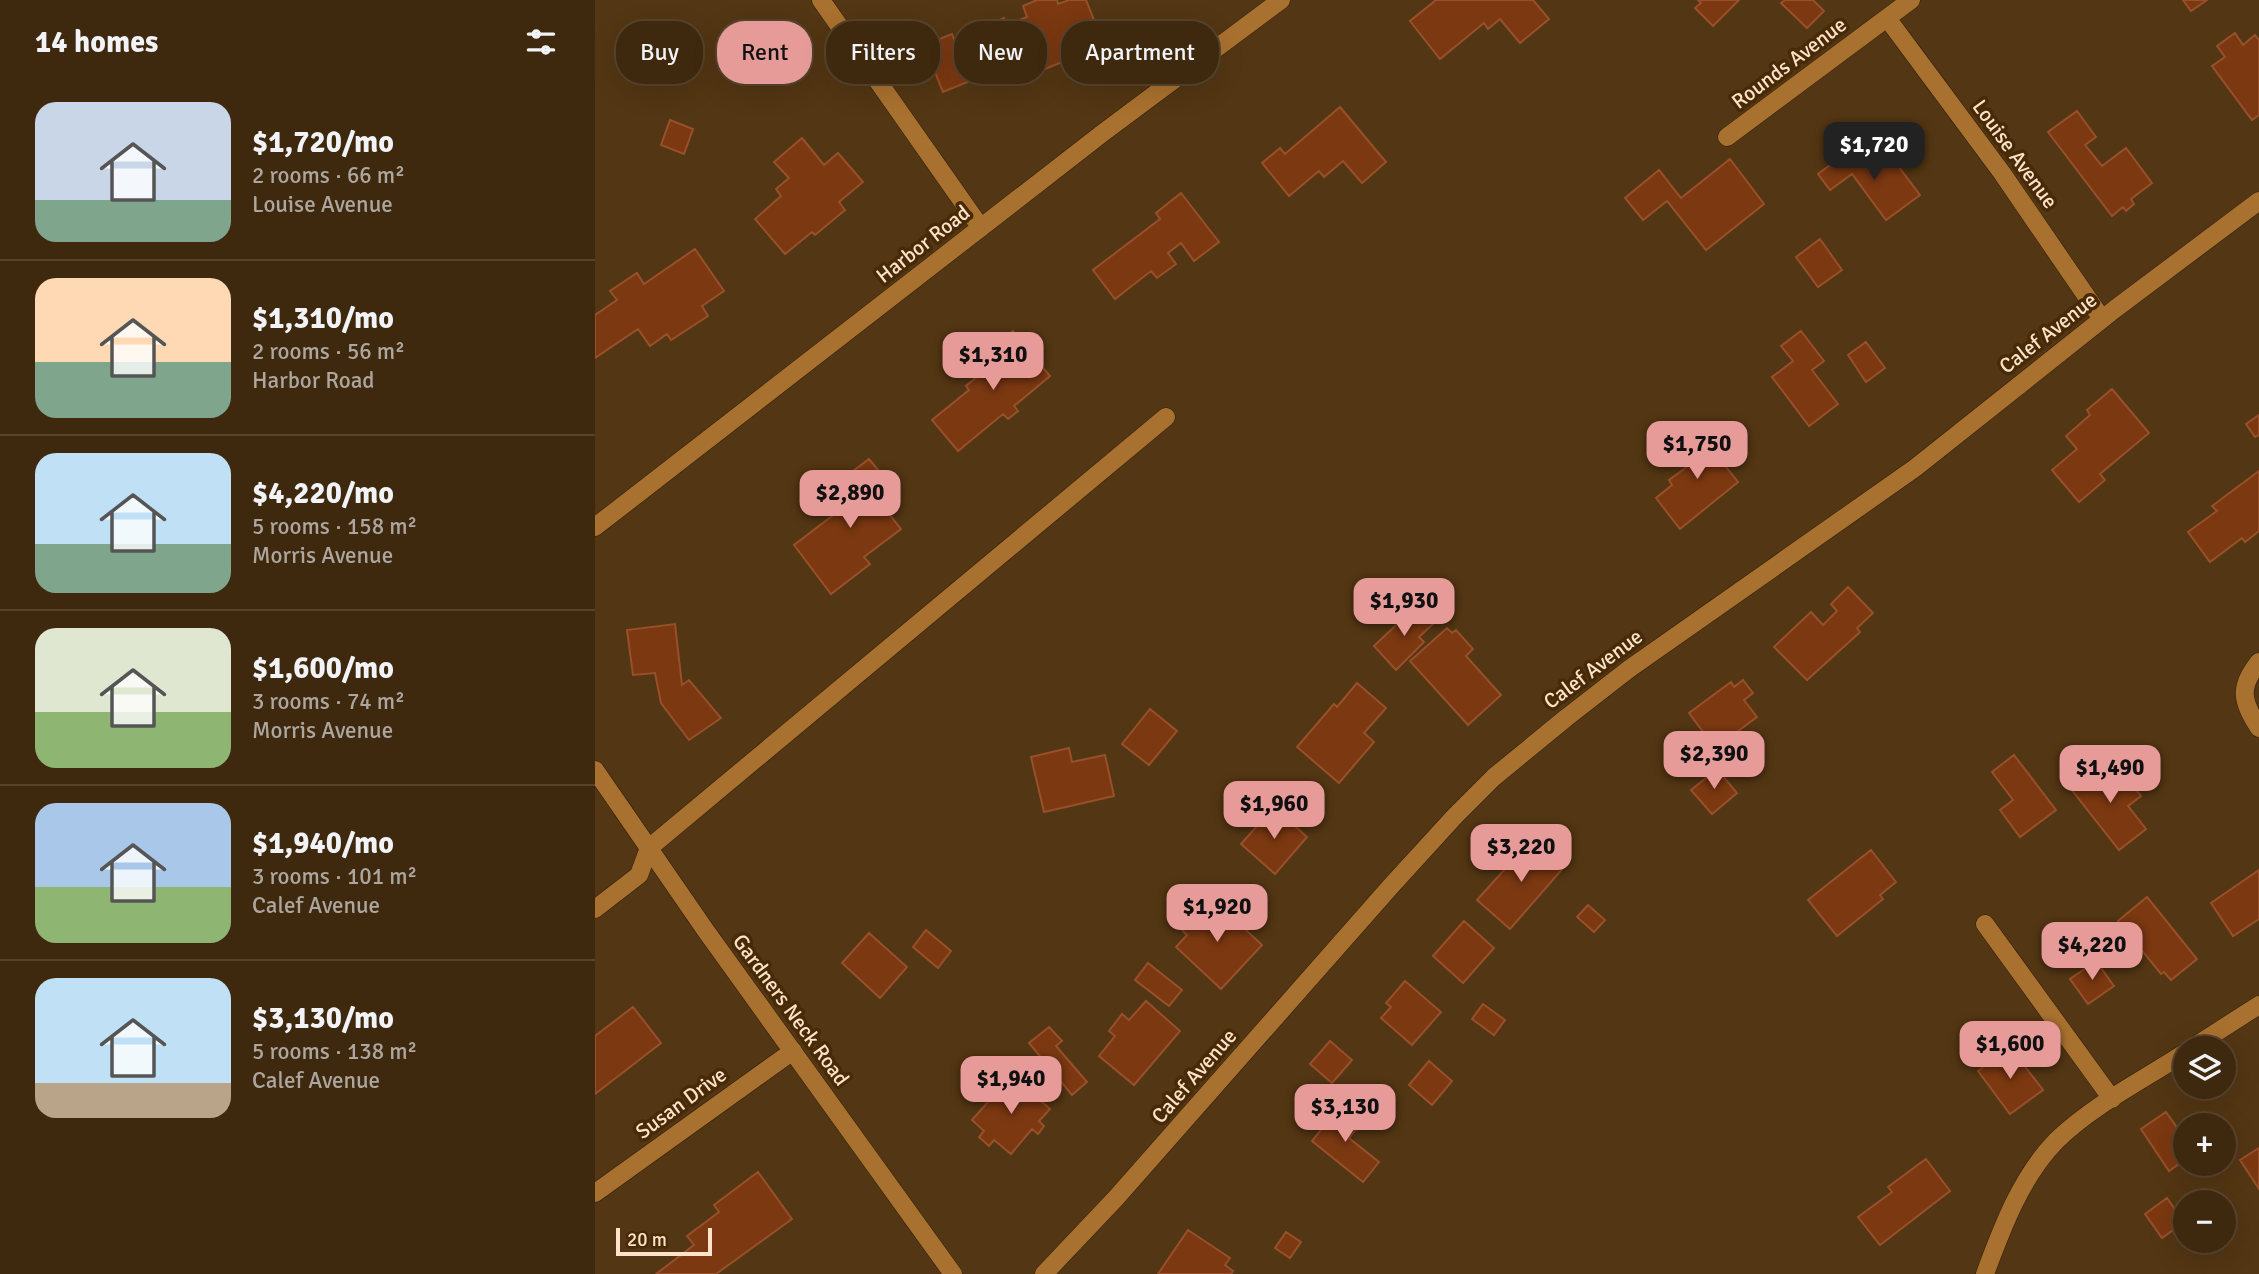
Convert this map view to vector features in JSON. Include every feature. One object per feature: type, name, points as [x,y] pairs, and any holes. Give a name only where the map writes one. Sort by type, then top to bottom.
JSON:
[{"type":"street","points":[[821,0],[981,228]]},
{"type":"street","name":"Harbor Road","points":[[595,527],[1104,132],[1281,0]]},
{"type":"street","name":"Rounds Avenue","points":[[1727,137],[1911,0]]},
{"type":"street","name":"Louise Avenue","points":[[1887,18],[2002,173],[2102,320]]},
{"type":"street","name":"Calef Avenue","points":[[1044,1274],[1125,1188],[1391,886],[1494,777],[1629,669],[1915,468],[2102,320],[2259,201]]},
{"type":"street","points":[[595,909],[639,875],[649,848],[1165,417]]},
{"type":"street","points":[[2259,662],[2247,678],[2244,700],[2259,728]]},
{"type":"street","name":"Gardners Neck Road","points":[[595,770],[706,931],[953,1274]]},
{"type":"street","points":[[1985,924],[2112,1099]]},
{"type":"street","points":[[2211,1036],[2259,1005]]},
{"type":"street","name":"Susan Drive","points":[[595,1193],[793,1051]]},
{"type":"street","points":[[1985,1274],[2004,1223],[2040,1161],[2056,1142],[2112,1099],[2173,1060]]},
{"type":"building","points":[[1037,0],[1057,0],[1058,4],[1069,0],[1086,0],[1094,21],[1061,21],[1061,63],[1047,68],[1047,21],[1017,21],[1027,17],[1023,6]]},
{"type":"building","points":[[1436,0],[1533,0],[1549,19],[1520,43],[1500,19],[1488,29],[1484,23],[1440,59],[1410,21]]},
{"type":"building","points":[[1698,0],[1739,0],[1713,26],[1695,8],[1701,3]]},
{"type":"building","points":[[1785,0],[1813,0],[1824,11],[1807,28],[1781,3]]},
{"type":"building","points":[[2183,0],[2207,0],[2191,11]]},
{"type":"building","points":[[2235,33],[2243,45],[2255,35],[2259,40],[2259,115],[2252,120],[2212,66],[2225,57],[2217,46]]},
{"type":"building","points":[[952,34],[954,84],[963,84],[943,92],[940,84],[940,39]]},
{"type":"building","points":[[1340,107],[1386,162],[1362,183],[1343,161],[1324,177],[1319,171],[1289,196],[1262,163],[1280,148],[1285,154]]},
{"type":"building","points":[[2077,111],[2096,137],[2085,145],[2102,166],[2126,148],[2152,183],[2131,199],[2134,204],[2126,211],[2123,207],[2112,216],[2048,132]]},
{"type":"building","points":[[670,120],[693,129],[684,154],[661,145]]},
{"type":"building","points":[[802,138],[824,165],[838,153],[863,182],[839,202],[845,210],[815,235],[812,232],[785,254],[755,219],[781,196],[776,189],[789,178],[774,162]]},
{"type":"building","points":[[1853,148],[1871,173],[1892,158],[1920,195],[1886,220],[1852,174],[1830,190],[1818,174]]},
{"type":"building","points":[[1730,159],[1764,204],[1706,250],[1667,201],[1643,220],[1625,198],[1659,170],[1681,198]]},
{"type":"building","points":[[1181,193],[1219,242],[1194,261],[1181,243],[1168,253],[1176,264],[1157,278],[1151,271],[1115,299],[1093,270],[1160,219],[1156,213]]},
{"type":"building","points":[[1820,239],[1842,270],[1818,287],[1796,257]]},
{"type":"building","points":[[695,249],[724,291],[702,306],[708,316],[671,340],[667,334],[650,346],[638,329],[595,358],[595,315],[617,300],[610,291],[637,273],[644,284]]},
{"type":"building","points":[[1013,331],[1050,376],[1014,406],[1018,411],[1008,419],[1003,414],[958,451],[932,420],[969,390],[966,386],[991,365],[984,356]]},
{"type":"building","points":[[1801,331],[1824,361],[1812,370],[1838,404],[1809,426],[1772,377],[1793,361],[1781,346]]},
{"type":"building","points":[[1866,342],[1885,368],[1866,382],[1848,355]]},
{"type":"building","points":[[2112,389],[2149,433],[2100,474],[2105,480],[2079,502],[2052,470],[2077,449],[2066,436],[2090,415],[2087,410]]},
{"type":"building","points":[[2259,415],[2259,435],[2255,437],[2246,424]]},
{"type":"building","points":[[1704,429],[1720,451],[1716,454],[1738,482],[1680,529],[1656,498],[1672,485],[1669,480],[1688,466],[1676,450]]},
{"type":"building","points":[[869,459],[893,488],[878,500],[901,529],[864,557],[870,564],[831,594],[794,545],[836,513],[832,507],[850,493],[840,481]]},
{"type":"building","points":[[2259,471],[2259,531],[2245,542],[2242,538],[2210,562],[2188,532],[2217,511],[2212,506]]},
{"type":"building","points":[[1848,587],[1873,613],[1857,628],[1860,632],[1807,680],[1774,647],[1811,612],[1823,625],[1837,611],[1831,604]]},
{"type":"building","points":[[1417,605],[1434,623],[1419,637],[1424,642],[1396,670],[1374,646]]},
{"type":"building","points":[[675,624],[682,685],[689,680],[721,718],[689,740],[661,703],[655,673],[633,675],[627,630]]},
{"type":"building","points":[[1447,628],[1452,633],[1456,630],[1473,649],[1466,656],[1501,695],[1468,725],[1410,661]]},
{"type":"building","points":[[1743,680],[1753,693],[1744,700],[1757,717],[1715,748],[1689,713],[1731,682],[1734,687]]},
{"type":"building","points":[[1357,683],[1386,708],[1364,733],[1374,742],[1339,783],[1297,747],[1334,704],[1337,707]]},
{"type":"building","points":[[1150,709],[1177,731],[1149,765],[1122,744]]},
{"type":"building","points":[[1069,748],[1072,762],[1105,755],[1114,796],[1044,812],[1031,757]]},
{"type":"building","points":[[2014,755],[2056,810],[2020,837],[2000,810],[2013,800],[1992,772]]},
{"type":"building","points":[[2095,763],[2114,788],[2127,778],[2141,796],[2128,806],[2146,829],[2119,850],[2071,789],[2078,784],[2074,779]]},
{"type":"building","points":[[1717,769],[1737,793],[1712,814],[1691,790]]},
{"type":"building","points":[[1274,807],[1307,837],[1275,874],[1241,844]]},
{"type":"building","points":[[1532,839],[1564,867],[1510,929],[1477,900]]},
{"type":"building","points":[[1871,850],[1896,882],[1880,895],[1883,899],[1837,936],[1808,900]]},
{"type":"building","points":[[2259,870],[2259,919],[2233,936],[2211,903]]},
{"type":"building","points":[[2147,897],[2197,959],[2171,980],[2164,972],[2161,974],[2118,921]]},
{"type":"building","points":[[1216,902],[1262,945],[1221,989],[1176,947],[1187,935],[1177,925],[1188,913],[1197,922]]},
{"type":"building","points":[[1588,905],[1605,920],[1594,932],[1577,917]]},
{"type":"building","points":[[1464,921],[1494,948],[1463,983],[1433,956]]},
{"type":"building","points":[[926,930],[951,951],[938,968],[913,947]]},
{"type":"building","points":[[869,933],[907,967],[880,998],[842,963]]},
{"type":"building","points":[[2096,961],[2114,986],[2088,1004],[2070,979]]},
{"type":"building","points":[[1148,963],[1182,990],[1169,1006],[1135,980]]},
{"type":"building","points":[[1405,981],[1441,1012],[1412,1045],[1381,1018],[1391,1007],[1386,1003]]},
{"type":"building","points":[[1146,1001],[1180,1031],[1134,1085],[1099,1056],[1115,1036],[1109,1031],[1122,1014],[1129,1020]]},
{"type":"building","points":[[1483,1004],[1505,1020],[1494,1035],[1472,1019]]},
{"type":"building","points":[[633,1007],[661,1043],[595,1094],[595,1036]]},
{"type":"building","points":[[1049,1027],[1062,1041],[1056,1046],[1087,1082],[1072,1095],[1029,1043]]},
{"type":"building","points":[[1330,1041],[1352,1060],[1332,1083],[1310,1064]]},
{"type":"building","points":[[2010,1047],[2043,1090],[2010,1114],[1978,1071]]},
{"type":"building","points":[[1429,1061],[1452,1081],[1432,1105],[1409,1085]]},
{"type":"building","points":[[1012,1075],[1050,1109],[1039,1121],[1044,1126],[1038,1134],[1032,1129],[1011,1154],[994,1140],[989,1146],[979,1137],[984,1131],[972,1120]]},
{"type":"building","points":[[1341,1105],[1362,1122],[1349,1138],[1379,1162],[1363,1182],[1312,1141]]},
{"type":"building","points":[[2166,1112],[2173,1122],[2173,1168],[2169,1171],[2141,1129]]},
{"type":"building","points":[[2259,1148],[2259,1189],[2240,1160]]},
{"type":"building","points":[[1926,1159],[1950,1191],[1880,1245],[1858,1217],[1892,1192],[1888,1187]]},
{"type":"building","points":[[758,1172],[792,1219],[716,1274],[656,1274],[694,1245],[687,1236],[719,1212],[714,1205]]},
{"type":"building","points":[[2167,1198],[2173,1206],[2173,1230],[2162,1238],[2145,1214]]},
{"type":"building","points":[[1188,1230],[1230,1258],[1225,1265],[1233,1271],[1231,1274],[1158,1274]]},
{"type":"building","points":[[1286,1232],[1301,1242],[1290,1258],[1275,1248]]}]
